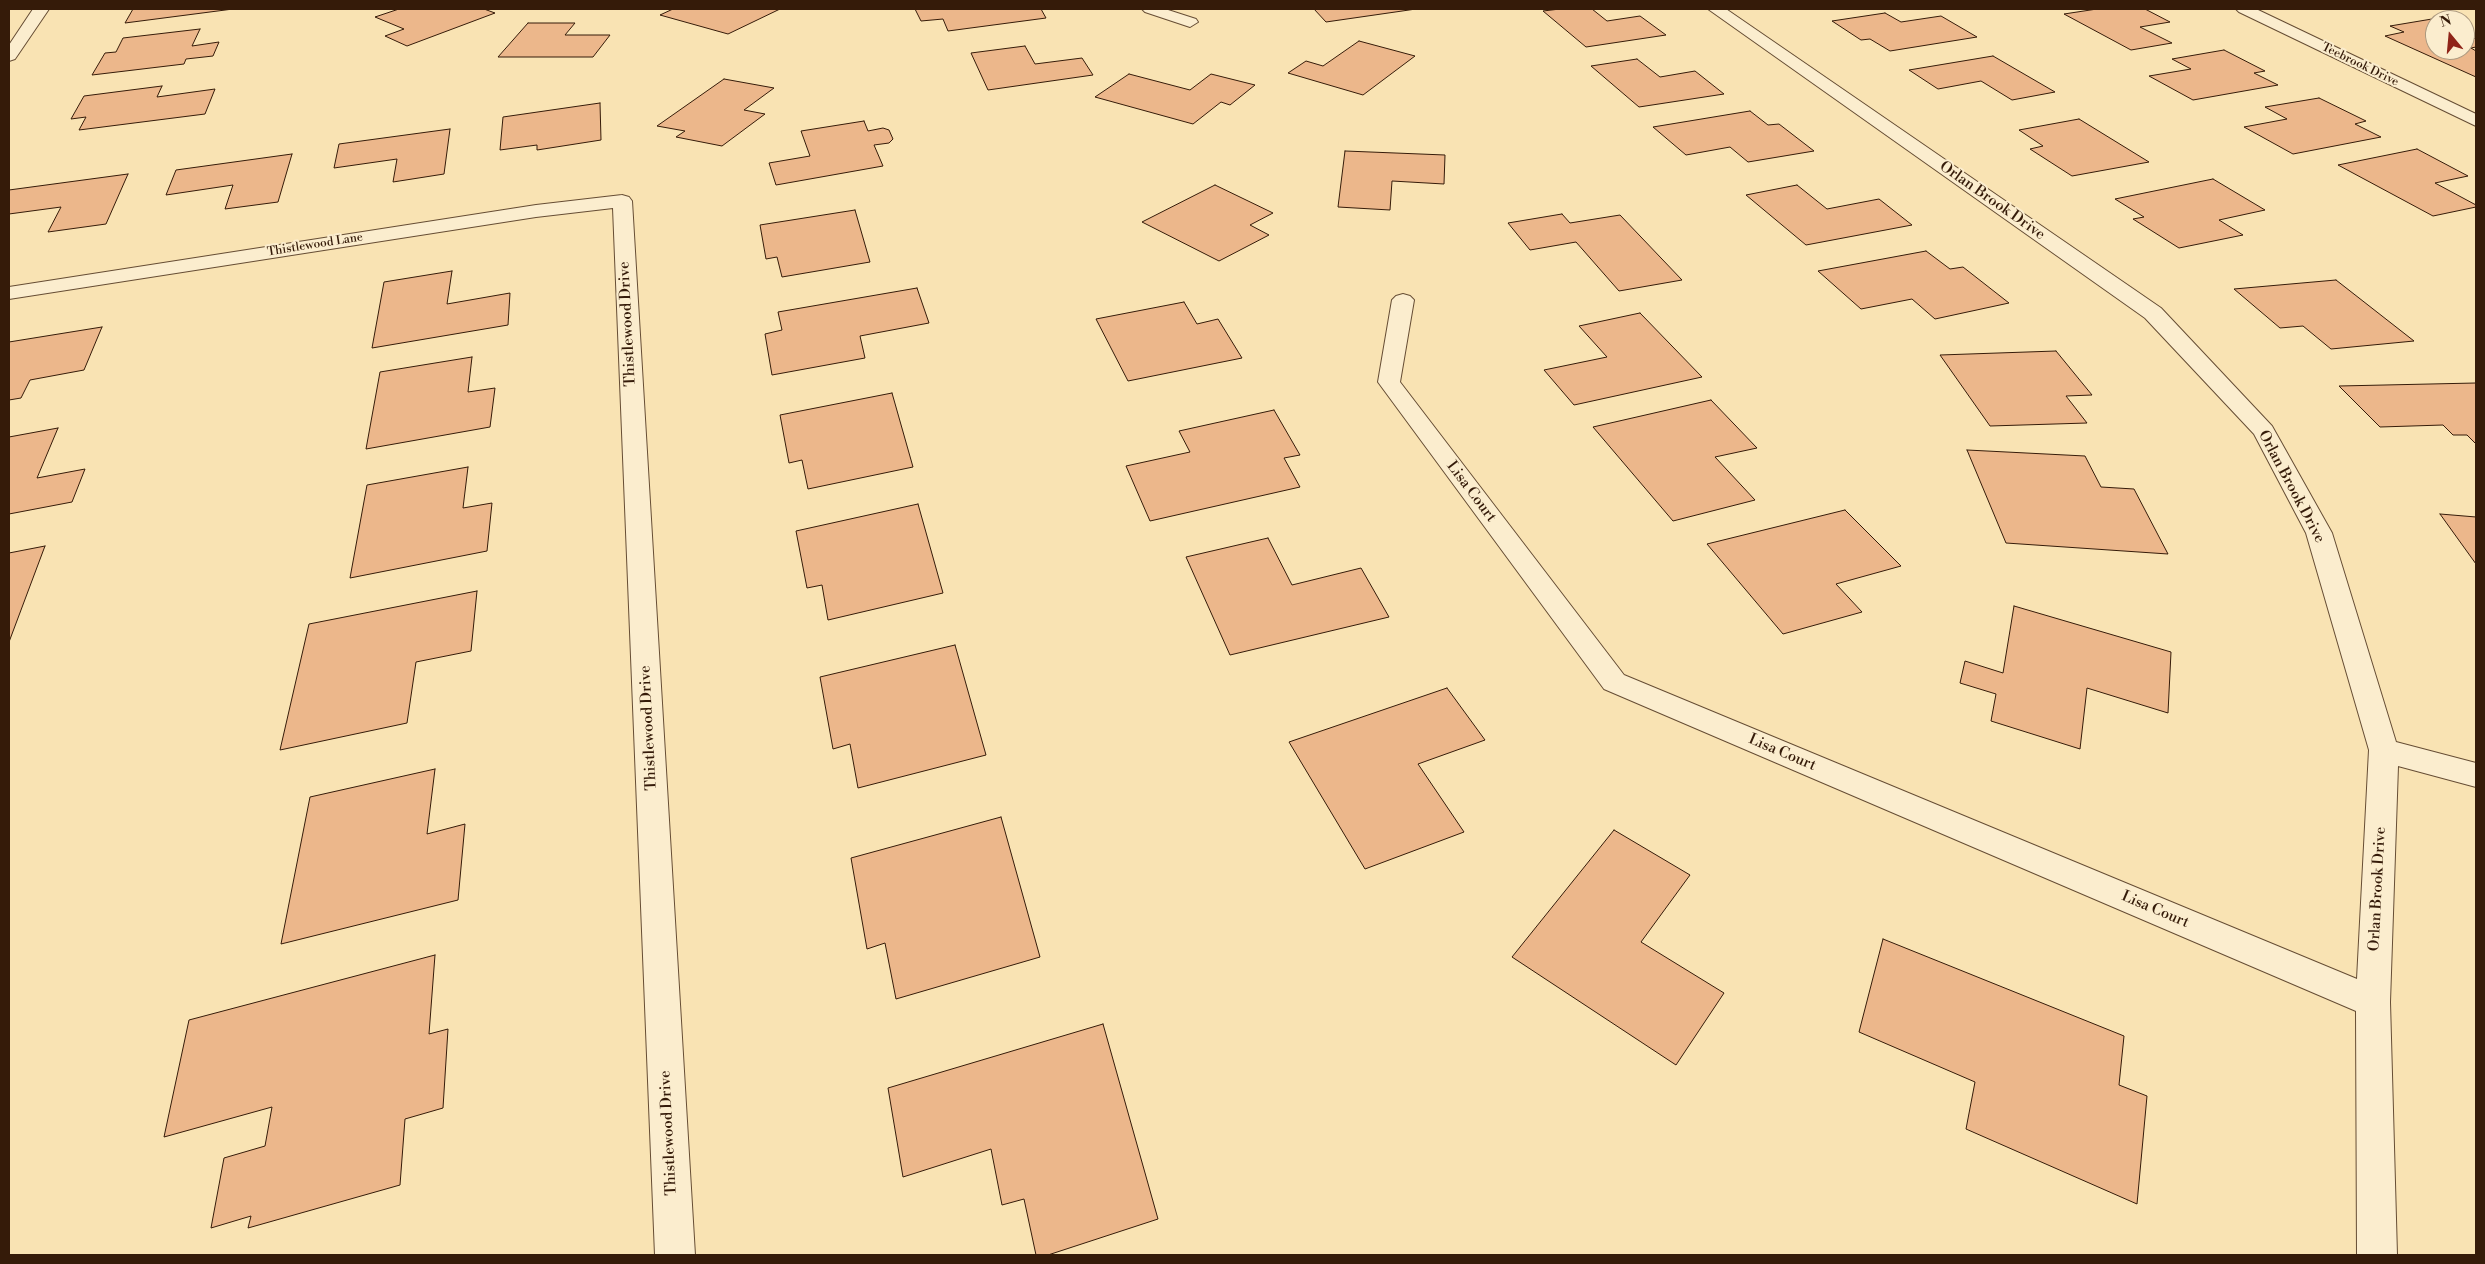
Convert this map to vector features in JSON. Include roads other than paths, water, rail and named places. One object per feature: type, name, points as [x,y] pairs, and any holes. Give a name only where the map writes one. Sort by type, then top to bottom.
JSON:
[{"type":"street","points":[[9,56],[40,9]]},
{"type":"street","points":[[1150,9],[1190,22]]},
{"type":"street","name":"Orlan Brook Drive","points":[[1716,9],[2153,314],[2264,431],[2319,533],[2384,750],[2373,1002],[2377,1255]]},
{"type":"street","name":"Teebrook Drive","points":[[2244,9],[2476,121]]},
{"type":"street","name":"Thistlewood Lane","points":[[9,293],[536,210],[622,201]]},
{"type":"street","name":"Thistlewood Drive","points":[[622,201],[676,1255]]},
{"type":"street","name":"Lisa Court","points":[[1403,300],[1389,382],[1614,682],[2373,1002]]},
{"type":"street","points":[[2384,750],[2476,775]]}]
